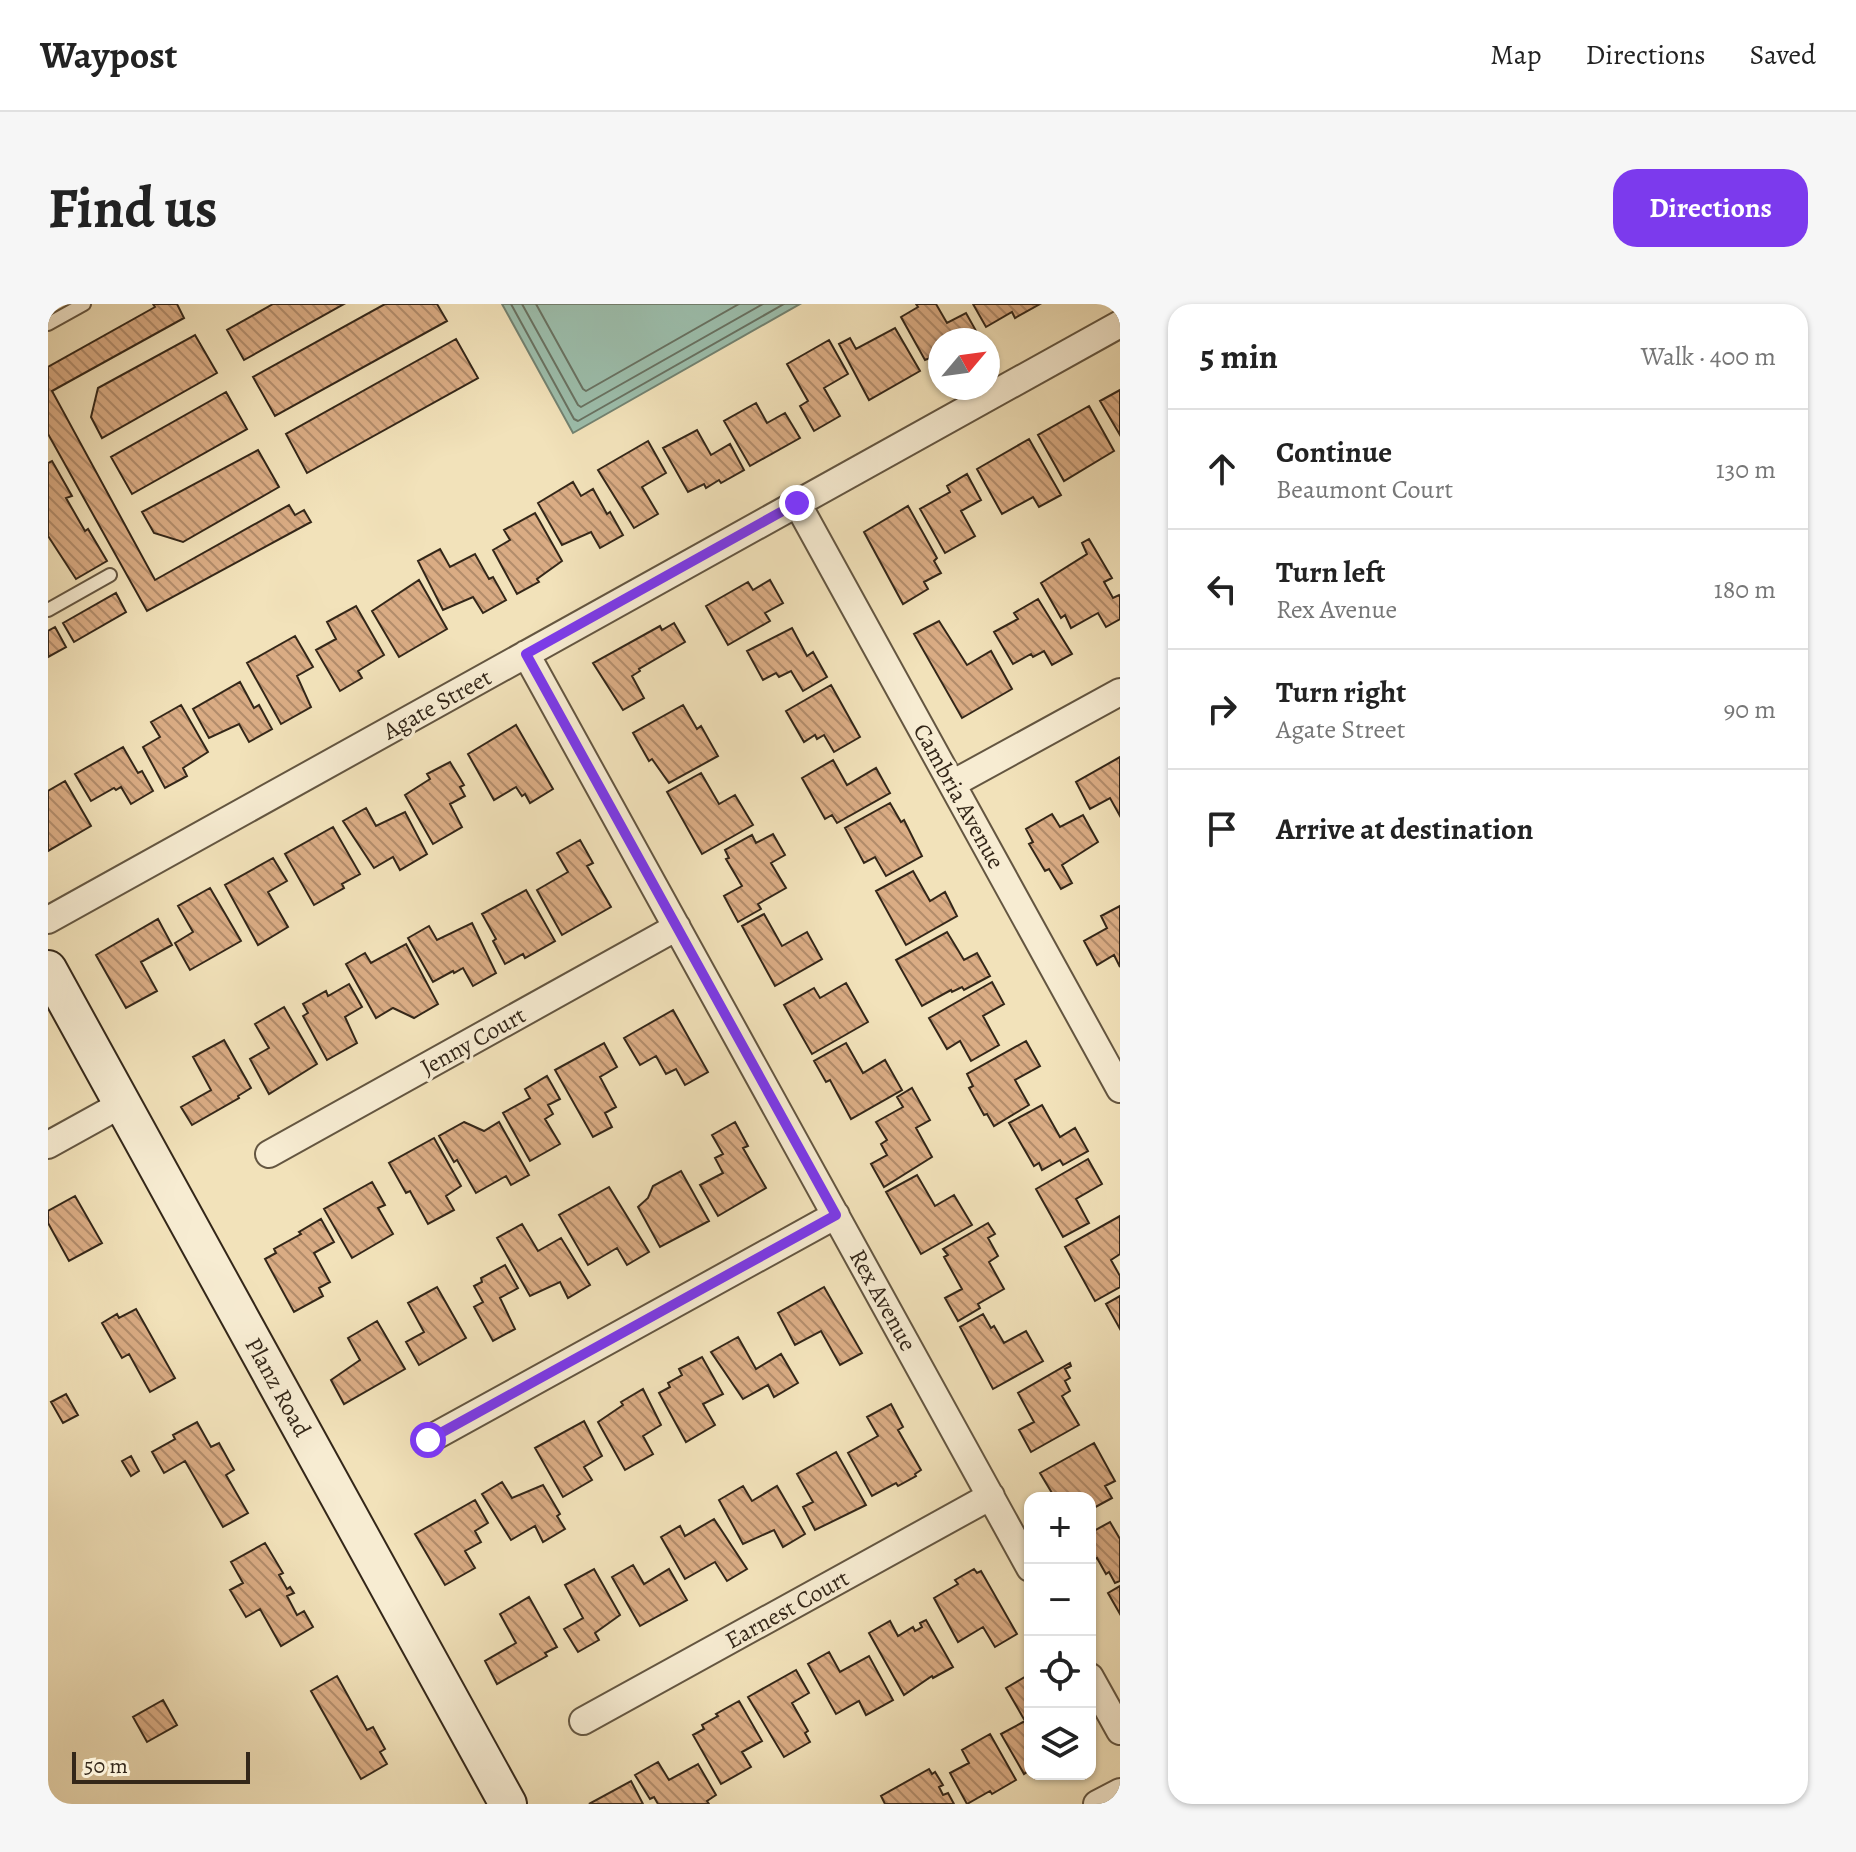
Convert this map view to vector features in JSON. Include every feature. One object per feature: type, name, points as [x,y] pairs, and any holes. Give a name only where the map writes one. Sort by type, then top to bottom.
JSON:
[{"type":"street","name":"Agate Street","points":[[48,920],[1120,324]]},
{"type":"street","name":"Cambria Avenue","points":[[797,503],[952,784],[1114,1062],[1120,1089]]},
{"type":"street","name":"Rex Avenue","points":[[526,654],[1028,1564]]},
{"type":"street","points":[[952,784],[1120,692]]},
{"type":"street","name":"Jenny Court","points":[[269,1154],[677,927]]},
{"type":"street","name":"Planz Road","points":[[48,969],[508,1804]]},
{"type":"street","points":[[48,1145],[122,1104]]},
{"type":"street","points":[[428,1440],[836,1215]]},
{"type":"street","name":"Earnest Court","points":[[583,1721],[991,1496]]},
{"type":"street","points":[[1096,1688],[1120,1731]]},
{"type":"street","points":[[1097,1804],[1120,1792]]},
{"type":"lane","points":[[48,324],[84,304]]},
{"type":"lane","points":[[48,610],[110,575]]},
{"type":"water","points":[[502,304],[800,304],[573,433]]},
{"type":"building","points":[[153,304],[177,304],[184,318],[52,391],[155,580],[289,505],[295,515],[304,510],[311,522],[147,611],[48,434],[48,367],[155,307]]},
{"type":"building","points":[[273,304],[344,304],[244,360],[227,330]]},
{"type":"building","points":[[385,304],[437,304],[447,321],[275,416],[253,377]]},
{"type":"building","points":[[916,304],[936,304],[947,323],[966,313],[974,328],[928,328],[928,359],[925,360],[901,317],[918,307]]},
{"type":"building","points":[[973,304],[1040,304],[1015,318],[1012,312],[986,327]]},
{"type":"building","points":[[895,328],[920,371],[869,400],[839,344],[850,338],[856,349]]},
{"type":"building","points":[[195,335],[217,373],[102,438],[91,417],[98,388]]},
{"type":"building","points":[[456,339],[478,378],[307,473],[286,434]]},
{"type":"building","points":[[829,340],[848,374],[824,388],[840,416],[814,431],[800,406],[808,401],[787,364]]},
{"type":"building","points":[[1120,390],[1120,435],[1100,401]]},
{"type":"building","points":[[226,392],[247,429],[132,494],[111,457]]},
{"type":"building","points":[[756,403],[767,423],[785,413],[800,438],[750,466],[724,421]]},
{"type":"building","points":[[1089,406],[1114,451],[1064,481],[1038,435]]},
{"type":"building","points":[[697,430],[711,455],[730,444],[744,470],[721,483],[719,480],[706,488],[704,484],[688,492],[663,448]]},
{"type":"building","points":[[1029,439],[1061,495],[1039,507],[1033,497],[1002,514],[977,469]]},
{"type":"building","points":[[648,441],[666,473],[642,487],[658,514],[634,528],[598,470]]},
{"type":"building","points":[[258,450],[279,487],[183,542],[154,533],[142,512]]},
{"type":"building","points":[[52,461],[72,496],[66,498],[107,561],[76,579],[48,536],[48,463]]},
{"type":"building","points":[[967,474],[981,500],[961,511],[975,536],[945,553],[920,509],[950,492],[947,486]]},
{"type":"building","points":[[573,482],[581,496],[593,489],[623,535],[600,548],[591,532],[562,545],[538,503]]},
{"type":"building","points":[[908,506],[937,558],[934,561],[941,573],[924,582],[928,589],[903,604],[864,532]]},
{"type":"building","points":[[535,513],[562,561],[537,579],[539,582],[517,594],[493,550],[510,540],[504,530]]},
{"type":"building","points":[[1089,539],[1112,578],[1104,582],[1113,598],[1120,597],[1120,619],[1106,627],[1098,613],[1071,628],[1065,615],[1061,618],[1041,583],[1087,554],[1082,543]]},
{"type":"building","points":[[440,549],[450,567],[475,554],[506,600],[483,613],[473,597],[443,610],[418,561]]},
{"type":"building","points":[[419,580],[447,629],[399,657],[372,611]]},
{"type":"building","points":[[770,580],[783,603],[765,613],[770,621],[728,645],[706,606],[748,582],[753,590]]},
{"type":"building","points":[[116,593],[126,612],[74,642],[63,623]]},
{"type":"building","points":[[1038,599],[1072,654],[1052,665],[1044,651],[1013,664],[994,632],[1018,619],[1014,613]]},
{"type":"building","points":[[356,606],[384,655],[358,671],[362,678],[340,691],[316,650],[336,639],[327,622]]},
{"type":"building","points":[[939,621],[967,665],[991,651],[1012,689],[962,718],[914,634]]},
{"type":"building","points":[[674,623],[685,642],[632,676],[644,698],[623,710],[593,663],[660,626],[662,630]]},
{"type":"building","points":[[55,627],[66,647],[48,657],[48,631]]},
{"type":"building","points":[[792,628],[807,656],[813,652],[827,677],[803,691],[791,671],[779,677],[776,673],[763,680],[747,651]]},
{"type":"building","points":[[295,636],[313,667],[297,676],[311,707],[281,724],[247,663]]},
{"type":"building","points":[[240,682],[254,708],[259,705],[272,729],[249,742],[239,724],[209,738],[193,709]]},
{"type":"building","points":[[831,685],[860,737],[834,752],[824,735],[817,739],[815,735],[804,742],[786,711]]},
{"type":"building","points":[[181,705],[208,752],[183,768],[187,776],[165,788],[143,747],[160,737],[151,722]]},
{"type":"building","points":[[683,705],[697,729],[701,726],[718,756],[669,783],[652,759],[649,761],[633,733]]},
{"type":"building","points":[[516,725],[553,789],[530,803],[516,787],[494,800],[468,754]]},
{"type":"building","points":[[123,747],[153,791],[131,804],[121,787],[91,801],[75,774]]},
{"type":"building","points":[[1120,757],[1120,816],[1110,798],[1090,809],[1076,782]]},
{"type":"building","points":[[833,760],[847,785],[876,768],[890,793],[837,823],[832,815],[825,819],[802,778]]},
{"type":"building","points":[[450,762],[464,785],[460,787],[465,796],[450,804],[462,827],[433,844],[405,795],[430,779],[427,774]]},
{"type":"building","points":[[701,773],[719,804],[735,795],[753,825],[702,854],[667,792]]},
{"type":"building","points":[[65,781],[91,826],[48,851],[48,791]]},
{"type":"building","points":[[890,803],[901,822],[904,820],[922,856],[886,876],[875,857],[864,863],[845,828]]},
{"type":"building","points":[[366,808],[376,826],[405,812],[427,854],[400,870],[393,857],[374,868],[343,821]]},
{"type":"building","points":[[1052,814],[1060,827],[1083,815],[1098,842],[1062,865],[1072,883],[1061,889],[1049,869],[1045,871],[1029,844],[1033,842],[1026,829]]},
{"type":"building","points":[[333,827],[360,874],[342,884],[344,888],[314,905],[285,854]]},
{"type":"building","points":[[773,834],[785,855],[771,863],[786,888],[758,904],[761,909],[738,922],[724,896],[742,886],[726,859],[729,858],[725,850],[752,835],[756,843]]},
{"type":"building","points":[[580,840],[593,863],[587,866],[611,907],[562,935],[537,890],[568,872],[557,853]]},
{"type":"building","points":[[273,858],[287,881],[268,892],[288,927],[258,945],[225,885]]},
{"type":"building","points":[[913,871],[930,901],[945,892],[957,916],[906,945],[876,891]]},
{"type":"building","points":[[210,888],[241,941],[190,970],[175,943],[193,932],[178,906]]},
{"type":"building","points":[[526,890],[555,941],[525,958],[523,954],[505,964],[482,914]]},
{"type":"building","points":[[1120,906],[1120,967],[1114,955],[1097,965],[1084,941],[1107,928],[1101,916]]},
{"type":"building","points":[[764,914],[782,946],[807,932],[822,959],[775,986],[742,926]]},
{"type":"building","points":[[158,919],[172,945],[141,962],[157,991],[126,1008],[96,955]]},
{"type":"building","points":[[472,923],[496,973],[473,986],[463,968],[433,982],[408,938],[429,926],[437,940]]},
{"type":"building","points":[[947,932],[964,960],[977,953],[990,976],[964,990],[962,987],[951,990],[922,1006],[896,960]]},
{"type":"building","points":[[406,944],[438,1004],[414,1018],[393,1008],[376,1018],[346,964],[365,953],[371,963]]},
{"type":"building","points":[[992,982],[1004,1004],[983,1016],[999,1045],[971,1061],[960,1041],[947,1049],[929,1018]]},
{"type":"building","points":[[846,983],[868,1022],[812,1054],[784,1005],[814,988],[820,998]]},
{"type":"building","points":[[349,984],[362,1007],[345,1017],[357,1043],[327,1060],[303,1016],[308,1013],[303,1004],[326,991],[328,996]]},
{"type":"building","points":[[284,1007],[317,1064],[269,1094],[250,1059],[269,1048],[255,1024]]},
{"type":"building","points":[[673,1010],[708,1072],[685,1085],[676,1069],[666,1074],[656,1056],[640,1065],[624,1038]]},
{"type":"building","points":[[224,1040],[251,1088],[192,1125],[181,1107],[211,1090],[193,1057]]},
{"type":"building","points":[[1026,1041],[1040,1066],[1015,1080],[1029,1105],[994,1126],[969,1088],[973,1086],[967,1074]]},
{"type":"building","points":[[604,1043],[617,1067],[600,1077],[616,1107],[605,1113],[612,1127],[593,1137],[555,1070]]},
{"type":"building","points":[[846,1043],[863,1073],[885,1060],[902,1090],[851,1119],[830,1080],[826,1082],[814,1061]]},
{"type":"building","points":[[547,1076],[560,1099],[548,1105],[553,1114],[545,1119],[560,1144],[530,1161],[503,1113],[530,1098],[525,1089]]},
{"type":"building","points":[[912,1088],[930,1120],[916,1128],[932,1157],[884,1187],[871,1164],[887,1155],[881,1144],[887,1140],[876,1122],[903,1107],[897,1097]]},
{"type":"building","points":[[1042,1105],[1060,1137],[1075,1128],[1088,1151],[1063,1165],[1060,1160],[1042,1170],[1039,1163],[1034,1166],[1009,1123]]},
{"type":"building","points":[[464,1122],[484,1131],[499,1122],[529,1175],[511,1185],[506,1176],[476,1193],[439,1136]]},
{"type":"building","points":[[735,1122],[748,1146],[743,1148],[766,1188],[718,1216],[700,1185],[723,1173],[715,1158],[723,1154],[712,1135]]},
{"type":"building","points":[[434,1138],[461,1186],[446,1196],[454,1210],[428,1224],[410,1191],[406,1193],[389,1163]]},
{"type":"building","points":[[1088,1159],[1102,1184],[1076,1199],[1089,1223],[1063,1237],[1036,1189]]},
{"type":"building","points":[[681,1171],[709,1221],[660,1247],[638,1207],[648,1198],[653,1186]]},
{"type":"building","points":[[917,1175],[935,1206],[954,1195],[972,1225],[921,1254],[886,1192]]},
{"type":"building","points":[[372,1182],[385,1205],[378,1208],[393,1234],[352,1258],[324,1209]]},
{"type":"building","points":[[609,1187],[649,1252],[627,1265],[617,1248],[588,1265],[559,1215]]},
{"type":"building","points":[[75,1196],[102,1243],[69,1261],[48,1223],[48,1211]]},
{"type":"building","points":[[1120,1216],[1120,1254],[1111,1260],[1120,1276],[1120,1287],[1095,1301],[1065,1247]]},
{"type":"building","points":[[321,1219],[334,1242],[314,1253],[330,1282],[319,1288],[323,1296],[294,1312],[265,1259],[276,1253],[274,1249]]},
{"type":"building","points":[[988,1223],[995,1234],[988,1238],[998,1256],[989,1262],[1004,1289],[978,1304],[980,1308],[958,1321],[945,1298],[962,1289],[944,1257],[948,1255],[943,1249]]},
{"type":"building","points":[[522,1224],[538,1251],[561,1238],[590,1285],[568,1298],[560,1282],[530,1296],[497,1238]]},
{"type":"building","points":[[505,1265],[518,1288],[500,1298],[515,1329],[493,1341],[474,1307],[483,1302],[474,1286],[482,1282],[481,1278]]},
{"type":"building","points":[[437,1287],[466,1338],[419,1365],[406,1342],[424,1332],[408,1303]]},
{"type":"building","points":[[824,1287],[862,1353],[840,1365],[821,1331],[795,1345],[778,1313]]},
{"type":"building","points":[[1120,1296],[1120,1329],[1106,1304]]},
{"type":"building","points":[[136,1309],[175,1378],[150,1392],[129,1354],[122,1358],[102,1323],[117,1314],[119,1318]]},
{"type":"building","points":[[983,1314],[1004,1343],[1026,1331],[1043,1361],[993,1389],[960,1327]]},
{"type":"building","points":[[377,1321],[405,1369],[344,1404],[331,1380],[360,1360],[348,1338]]},
{"type":"building","points":[[738,1337],[756,1369],[781,1354],[798,1383],[774,1397],[768,1385],[743,1399],[711,1352]]},
{"type":"building","points":[[702,1357],[723,1394],[703,1404],[715,1425],[686,1442],[659,1393],[682,1375],[679,1369]]},
{"type":"building","points":[[1070,1363],[1071,1366],[1065,1369],[1070,1378],[1065,1381],[1070,1391],[1062,1396],[1079,1425],[1031,1452],[1019,1430],[1034,1422],[1018,1393]]},
{"type":"building","points":[[643,1389],[661,1425],[643,1436],[653,1454],[625,1470],[598,1422],[623,1405],[621,1402]]},
{"type":"building","points":[[66,1394],[78,1415],[63,1423],[51,1402]]},
{"type":"building","points":[[891,1404],[903,1427],[898,1430],[921,1470],[898,1486],[896,1483],[872,1496],[848,1453],[878,1436],[867,1417]]},
{"type":"building","points":[[584,1421],[602,1456],[584,1467],[592,1480],[563,1497],[535,1448]]},
{"type":"building","points":[[197,1422],[211,1447],[219,1443],[234,1470],[226,1475],[248,1513],[223,1527],[185,1461],[164,1473],[152,1452],[175,1439],[173,1435]]},
{"type":"building","points":[[1094,1443],[1115,1481],[1105,1486],[1112,1498],[1096,1507],[1096,1492],[1051,1492],[1040,1473]]},
{"type":"building","points":[[836,1452],[866,1505],[815,1530],[803,1507],[813,1502],[797,1474]]},
{"type":"building","points":[[131,1456],[139,1471],[131,1476],[122,1461]]},
{"type":"building","points":[[502,1482],[512,1498],[543,1485],[565,1529],[543,1542],[535,1526],[511,1540],[482,1494]]},
{"type":"building","points":[[743,1486],[752,1501],[777,1486],[805,1534],[783,1547],[774,1530],[743,1544],[719,1500]]},
{"type":"building","points":[[475,1500],[488,1523],[475,1531],[481,1542],[465,1551],[475,1568],[445,1585],[415,1534]]},
{"type":"building","points":[[714,1519],[747,1569],[727,1581],[715,1562],[685,1579],[661,1537],[680,1526],[685,1536]]},
{"type":"building","points":[[1110,1522],[1120,1539],[1120,1581],[1115,1583],[1096,1558],[1096,1530]]},
{"type":"building","points":[[265,1543],[283,1573],[279,1575],[287,1589],[290,1587],[294,1593],[287,1596],[297,1615],[304,1611],[313,1627],[281,1646],[260,1609],[246,1617],[230,1590],[243,1583],[231,1562]]},
{"type":"building","points":[[633,1565],[644,1584],[669,1569],[687,1600],[640,1626],[612,1577]]},
{"type":"building","points":[[594,1569],[620,1615],[595,1633],[599,1640],[578,1652],[564,1629],[583,1618],[565,1585]]},
{"type":"building","points":[[974,1569],[977,1573],[981,1571],[1017,1634],[995,1647],[983,1627],[958,1642],[934,1598],[958,1584],[955,1580]]},
{"type":"building","points":[[1120,1586],[1120,1614],[1108,1593]]},
{"type":"building","points":[[529,1597],[557,1647],[545,1653],[547,1656],[497,1684],[485,1661],[516,1643],[500,1614]]},
{"type":"building","points":[[926,1620],[953,1667],[932,1676],[904,1695],[869,1633],[890,1621],[898,1636],[913,1627],[915,1631],[922,1627],[920,1623]]},
{"type":"building","points":[[829,1652],[840,1672],[869,1656],[893,1700],[866,1715],[859,1701],[836,1714],[808,1664]]},
{"type":"building","points":[[796,1670],[809,1693],[792,1703],[808,1731],[805,1733],[810,1742],[784,1757],[748,1697]]},
{"type":"building","points":[[337,1676],[367,1730],[373,1727],[385,1749],[380,1752],[387,1764],[361,1779],[311,1691]]},
{"type":"building","points":[[1024,1678],[1024,1719],[1006,1688]]},
{"type":"building","points":[[163,1700],[177,1725],[147,1742],[133,1717]]},
{"type":"building","points":[[739,1701],[762,1741],[742,1752],[751,1767],[721,1784],[693,1735],[704,1729],[702,1725],[718,1716],[716,1714]]},
{"type":"building","points":[[1024,1722],[1024,1774],[1001,1734]]},
{"type":"building","points":[[990,1734],[1016,1780],[967,1804],[950,1773],[969,1763],[962,1750]]},
{"type":"building","points":[[658,1762],[669,1780],[698,1764],[716,1795],[707,1801],[709,1804],[658,1804],[654,1797],[650,1799],[635,1775]]},
{"type":"building","points":[[929,1769],[932,1774],[935,1772],[943,1785],[939,1787],[943,1795],[948,1793],[954,1804],[885,1804],[881,1796]]},
{"type":"building","points":[[631,1781],[643,1804],[589,1804]]},
{"type":"route","points":[[428,1440],[836,1215],[526,654],[797,503]]}]
